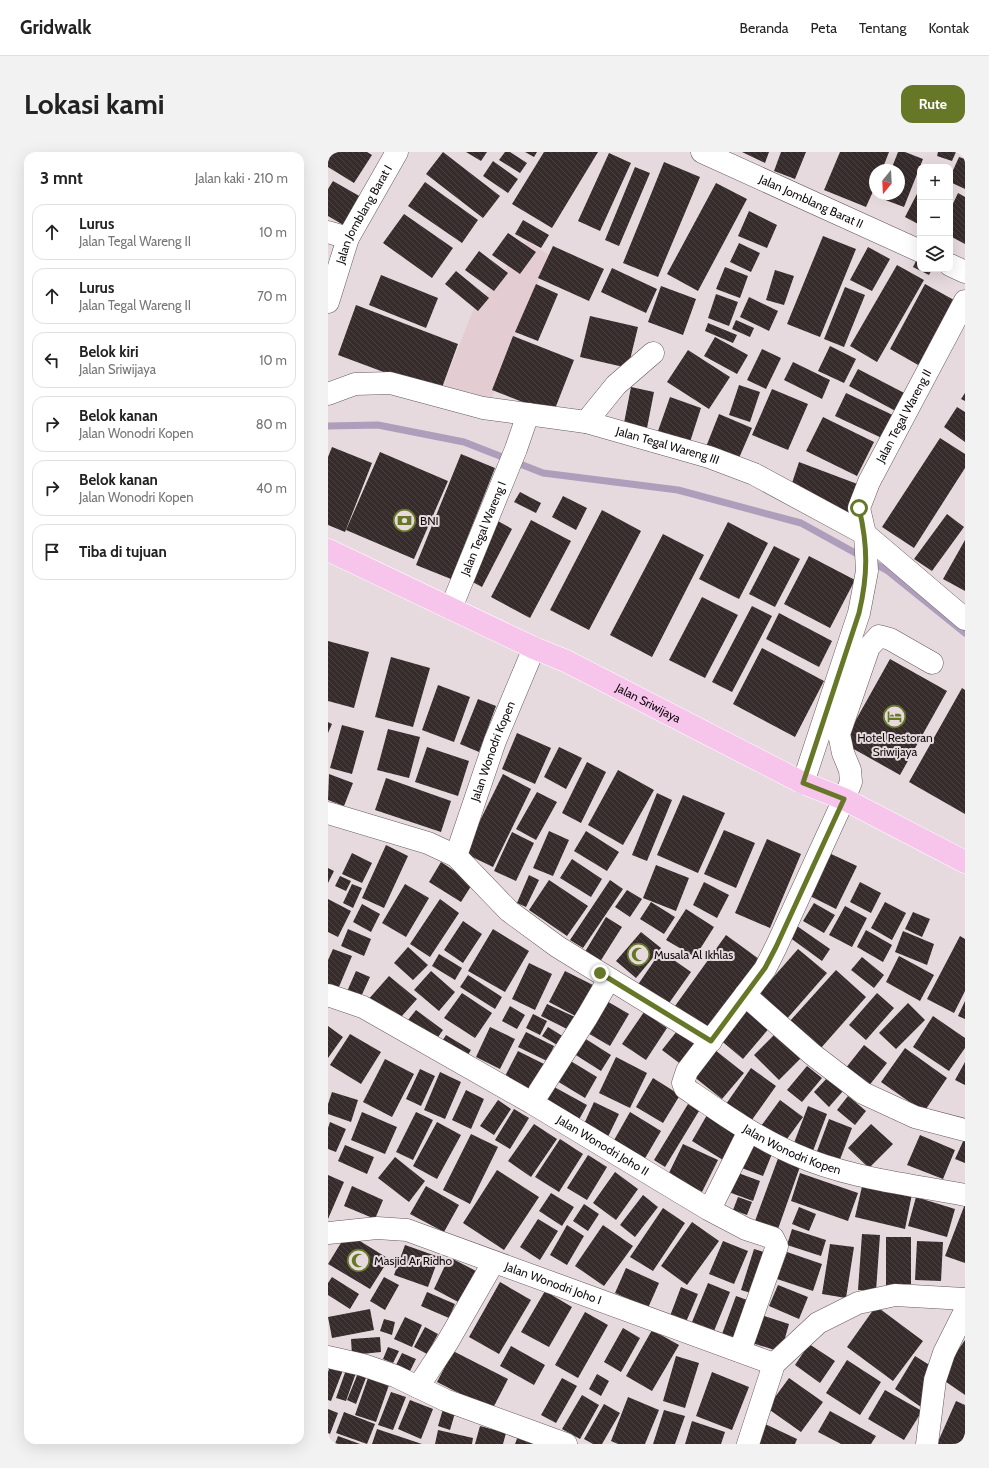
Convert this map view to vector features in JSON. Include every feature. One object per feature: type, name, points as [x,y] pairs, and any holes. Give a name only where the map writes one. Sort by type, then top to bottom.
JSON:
[{"type":"main road","name":"Jalan Sriwijaya","points":[[328,550],[534,648],[566,661],[803,783],[844,799],[965,862]]},
{"type":"street","name":"Jalan Jomblang Barat I","points":[[328,302],[338,235],[397,152]]},
{"type":"street","name":"Jalan Jomblang Barat II","points":[[702,152],[917,250]]},
{"type":"street","points":[[953,266],[965,272]]},
{"type":"street","name":"Jalan Tegal Wareng II","points":[[803,783],[859,613],[867,571],[865,540],[859,508],[869,482],[965,301]]},
{"type":"street","points":[[586,422],[616,385],[653,353]]},
{"type":"street","name":"Jalan Tegal Wareng III","points":[[328,394],[355,384],[390,382],[483,408],[586,422],[709,457],[754,474],[865,540],[965,619]]},
{"type":"street","name":"Jalan Tegal Wareng I","points":[[451,608],[512,458],[528,414]]},
{"type":"street","name":"Jalan Wonodri Kopen","points":[[932,664],[890,639],[879,636],[869,647],[839,734],[843,753],[850,770],[851,782],[844,799],[765,968],[687,1071],[683,1083],[685,1088],[749,1131],[794,1155],[856,1175],[965,1195]]},
{"type":"street","name":"Jalan Wonodri Kopen","points":[[456,856],[495,741],[534,648]]},
{"type":"street","points":[[328,813],[428,843],[456,856],[509,911],[558,947],[711,1041]]},
{"type":"street","points":[[539,1092],[587,1018],[609,979]]},
{"type":"street","name":"Jalan Wonodri Joho II","points":[[328,995],[363,1007],[532,1103],[708,1209],[746,1229],[773,1238],[776,1246],[740,1351]]},
{"type":"street","points":[[744,995],[812,1054],[863,1093],[915,1117],[965,1130]]},
{"type":"street","points":[[714,1201],[749,1131]]},
{"type":"street","name":"Jalan Wonodri Joho I","points":[[328,1234],[377,1228],[407,1230],[774,1364]]},
{"type":"street","points":[[418,1387],[446,1343],[493,1262]]},
{"type":"street","points":[[748,1444],[774,1364],[818,1322],[858,1303],[895,1295],[965,1298]]},
{"type":"street","points":[[927,1444],[935,1380],[944,1353],[965,1311]]},
{"type":"street","points":[[328,1356],[363,1365],[418,1387],[445,1400],[566,1444]]},
{"type":"shaded area","points":[[527,241],[549,255],[489,404],[440,393],[474,308]]},
{"type":"building","points":[[328,152],[367,152],[372,155],[354,183],[328,167]]},
{"type":"building","points":[[443,152],[500,196],[483,218],[426,174]]},
{"type":"building","points":[[466,152],[487,152],[481,161]]},
{"type":"building","points":[[505,152],[510,152],[527,163],[520,173],[499,160]]},
{"type":"building","points":[[525,152],[537,152],[534,157]]},
{"type":"building","points":[[544,152],[598,152],[552,228],[512,204]]},
{"type":"building","points":[[742,152],[769,152],[765,163]]},
{"type":"building","points":[[781,152],[806,152],[795,179],[774,171]]},
{"type":"building","points":[[840,152],[889,152],[884,164],[869,164],[869,200],[866,207],[824,190]]},
{"type":"building","points":[[898,152],[905,152],[923,159],[921,164],[917,164],[917,174],[904,207],[885,200],[905,200],[905,164],[893,164]]},
{"type":"building","points":[[938,152],[956,152],[952,161],[937,156]]},
{"type":"building","points":[[609,153],[631,163],[600,231],[578,221]]},
{"type":"building","points":[[959,157],[965,159],[965,189],[953,183],[953,170]]},
{"type":"building","points":[[493,161],[518,179],[508,193],[483,176]]},
{"type":"building","points":[[664,162],[700,177],[658,277],[623,263]]},
{"type":"building","points":[[635,167],[650,173],[619,246],[605,240]]},
{"type":"building","points":[[333,181],[368,201],[352,230],[328,216],[328,189]]},
{"type":"building","points":[[425,182],[478,220],[462,243],[408,206]]},
{"type":"building","points":[[716,183],[747,199],[698,291],[667,274]]},
{"type":"building","points":[[958,193],[965,197],[965,244],[953,238],[953,204]]},
{"type":"building","points":[[917,194],[917,223],[905,217]]},
{"type":"building","points":[[749,211],[777,225],[767,248],[738,236]]},
{"type":"building","points":[[404,214],[453,248],[432,278],[383,243]]},
{"type":"building","points":[[523,220],[549,235],[541,248],[515,234]]},
{"type":"building","points":[[508,233],[536,252],[520,274],[492,255]]},
{"type":"building","points":[[823,236],[856,249],[820,337],[787,324]]},
{"type":"building","points":[[739,243],[760,253],[751,272],[730,262]]},
{"type":"building","points":[[553,246],[604,269],[589,301],[538,278]]},
{"type":"building","points":[[868,247],[890,259],[872,291],[850,280]]},
{"type":"building","points":[[479,251],[508,273],[494,291],[465,270]]},
{"type":"building","points":[[917,259],[917,269],[913,267]]},
{"type":"building","points":[[897,265],[924,280],[877,362],[850,346]]},
{"type":"building","points":[[725,267],[748,276],[740,298],[716,289]]},
{"type":"building","points":[[612,268],[657,289],[646,313],[601,292]]},
{"type":"building","points":[[775,270],[794,276],[784,305],[766,300]]},
{"type":"building","points":[[456,271],[489,298],[478,311],[445,284]]},
{"type":"building","points":[[923,272],[930,272],[929,275]]},
{"type":"building","points":[[381,275],[438,298],[426,328],[369,305]]},
{"type":"building","points":[[536,284],[558,294],[538,341],[515,332]]},
{"type":"building","points":[[925,284],[963,305],[927,370],[890,349]]},
{"type":"building","points":[[661,286],[696,299],[683,335],[648,322]]},
{"type":"building","points":[[845,287],[865,295],[844,347],[824,339]]},
{"type":"building","points":[[716,294],[738,302],[729,326],[708,318]]},
{"type":"building","points":[[749,297],[778,311],[769,331],[740,317]]},
{"type":"building","points":[[356,305],[458,344],[440,393],[338,355]]},
{"type":"building","points":[[590,316],[638,327],[628,368],[580,357]]},
{"type":"building","points":[[736,320],[754,328],[750,337],[732,329]]},
{"type":"building","points":[[708,323],[737,335],[733,343],[705,331]]},
{"type":"building","points":[[513,336],[574,360],[553,414],[492,390]]},
{"type":"building","points":[[715,337],[748,355],[737,374],[704,356]]},
{"type":"building","points":[[830,346],[856,359],[844,383],[818,371]]},
{"type":"building","points":[[762,349],[781,358],[766,389],[747,380]]},
{"type":"building","points":[[688,350],[730,377],[709,409],[667,382]]},
{"type":"building","points":[[793,362],[830,380],[822,399],[784,380]]},
{"type":"building","points":[[858,369],[912,397],[903,415],[849,386]]},
{"type":"building","points":[[739,385],[760,392],[750,422],[729,415]]},
{"type":"building","points":[[631,387],[654,392],[647,428],[624,423]]},
{"type":"building","points":[[772,389],[808,404],[788,450],[752,435]]},
{"type":"building","points":[[846,393],[897,417],[886,440],[835,416]]},
{"type":"building","points":[[965,393],[965,401],[961,399]]},
{"type":"building","points":[[670,397],[701,408],[690,442],[658,431]]},
{"type":"building","points":[[957,407],[965,412],[965,442],[944,427]]},
{"type":"building","points":[[719,414],[752,428],[736,465],[704,452]]},
{"type":"building","points":[[823,417],[874,442],[857,476],[806,451]]},
{"type":"building","points":[[940,438],[965,454],[965,468],[914,548],[882,527]]},
{"type":"building","points":[[332,447],[372,463],[345,532],[328,525],[328,457]]},
{"type":"building","points":[[380,452],[448,481],[414,559],[346,530]]},
{"type":"building","points":[[461,454],[495,468],[451,579],[416,565]]},
{"type":"building","points":[[799,462],[860,485],[849,515],[789,492]]},
{"type":"building","points":[[520,492],[541,503],[536,513],[514,502]]},
{"type":"building","points":[[563,496],[587,508],[576,530],[552,517]]},
{"type":"building","points":[[602,510],[641,531],[589,630],[550,610]]},
{"type":"building","points":[[947,514],[964,527],[932,571],[914,559]]},
{"type":"building","points":[[531,520],[571,541],[530,618],[491,597]]},
{"type":"building","points":[[498,521],[512,529],[482,587],[467,579]]},
{"type":"building","points":[[728,522],[768,543],[739,599],[699,579]]},
{"type":"building","points":[[663,534],[704,555],[652,657],[610,635]]},
{"type":"building","points":[[965,540],[965,591],[943,579]]},
{"type":"building","points":[[774,546],[800,559],[775,607],[749,594]]},
{"type":"building","points":[[809,556],[855,580],[830,628],[784,604]]},
{"type":"building","points":[[702,597],[738,615],[705,678],[669,660]]},
{"type":"building","points":[[752,606],[772,616],[732,692],[712,682]]},
{"type":"building","points":[[779,613],[832,641],[819,667],[766,639]]},
{"type":"building","points":[[328,641],[369,652],[354,708],[328,701]]},
{"type":"building","points":[[762,648],[824,681],[795,737],[733,704]]},
{"type":"building","points":[[391,657],[430,668],[413,727],[375,717]]},
{"type":"building","name":"Hotel Restoran Sriwijaya","points":[[890,659],[947,691],[900,775],[843,743]]},
{"type":"building","points":[[438,685],[470,697],[454,742],[422,730]]},
{"type":"building","points":[[962,688],[965,690],[965,814],[909,782]]},
{"type":"building","points":[[478,699],[496,706],[479,752],[460,744]]},
{"type":"building","points":[[328,722],[332,724],[328,733]]},
{"type":"building","points":[[342,725],[364,731],[352,774],[330,768]]},
{"type":"building","points":[[388,729],[420,737],[409,778],[377,770]]},
{"type":"building","points":[[517,733],[551,748],[535,784],[502,769]]},
{"type":"building","points":[[427,747],[469,761],[458,796],[415,782]]},
{"type":"building","points":[[559,747],[582,758],[566,789],[544,777]]},
{"type":"building","points":[[587,762],[606,772],[581,823],[562,813]]},
{"type":"building","points":[[618,770],[654,790],[623,845],[588,825]]},
{"type":"building","points":[[329,774],[353,783],[344,806],[328,800]]},
{"type":"building","points":[[503,774],[531,789],[493,867],[464,853]]},
{"type":"building","points":[[386,778],[451,801],[441,832],[375,810]]},
{"type":"building","points":[[537,792],[557,802],[536,840],[516,829]]},
{"type":"building","points":[[657,793],[672,800],[647,861],[632,855]]},
{"type":"building","points":[[683,795],[725,813],[698,873],[657,855]]},
{"type":"building","points":[[724,830],[755,843],[736,888],[704,874]]},
{"type":"building","points":[[549,831],[569,840],[553,876],[533,868]]},
{"type":"building","points":[[586,831],[619,852],[607,871],[574,851]]},
{"type":"building","points":[[512,832],[534,843],[516,881],[494,871]]},
{"type":"building","points":[[767,839],[801,854],[770,928],[735,913]]},
{"type":"building","points":[[386,845],[408,856],[384,908],[362,898]]},
{"type":"building","points":[[352,853],[372,863],[362,883],[342,874]]},
{"type":"building","points":[[829,853],[857,866],[836,909],[808,895]]},
{"type":"building","points":[[572,859],[602,879],[591,897],[560,878]]},
{"type":"building","points":[[441,862],[473,883],[461,902],[429,882]]},
{"type":"building","points":[[656,865],[689,878],[676,911],[643,898]]},
{"type":"building","points":[[328,868],[334,871],[328,883]]},
{"type":"building","points":[[529,875],[539,880],[526,907],[517,903]]},
{"type":"building","points":[[340,876],[351,881],[346,891],[335,886]]},
{"type":"building","points":[[549,880],[588,906],[567,936],[529,910]]},
{"type":"building","points":[[610,880],[623,889],[583,948],[570,940]]},
{"type":"building","points":[[704,882],[729,895],[717,918],[693,905]]},
{"type":"building","points":[[860,882],[881,893],[871,913],[850,902]]},
{"type":"building","points":[[352,884],[362,888],[353,908],[343,903]]},
{"type":"building","points":[[405,884],[429,898],[406,937],[382,923]]},
{"type":"building","points":[[627,890],[642,899],[630,917],[615,907]]},
{"type":"building","points":[[328,899],[351,911],[338,937],[328,932]]},
{"type":"building","points":[[440,899],[459,913],[430,957],[410,944]]},
{"type":"building","points":[[651,902],[675,917],[664,934],[640,919]]},
{"type":"building","points":[[885,902],[906,913],[892,940],[871,928]]},
{"type":"building","points":[[814,903],[835,915],[824,933],[803,921]]},
{"type":"building","points":[[362,904],[380,914],[371,932],[353,922]]},
{"type":"building","points":[[845,906],[867,918],[852,947],[829,935]]},
{"type":"building","points":[[686,909],[714,927],[695,957],[666,940]]},
{"type":"building","points":[[913,912],[930,919],[922,937],[905,929]]},
{"type":"building","points":[[606,917],[622,927],[598,965],[583,955]]},
{"type":"building","points":[[463,921],[482,934],[463,963],[444,950]]},
{"type":"building","points":[[797,926],[830,949],[822,961],[789,937]]},
{"type":"building","points":[[348,929],[371,939],[364,956],[341,946]]},
{"type":"building","points":[[493,929],[529,951],[505,992],[468,971]]},
{"type":"building","points":[[866,930],[892,945],[883,962],[857,947]]},
{"type":"building","points":[[903,931],[934,944],[927,965],[895,952]]},
{"type":"building","name":"Musala Al Ikhlas","points":[[641,932],[661,948],[636,978],[616,961]]},
{"type":"building","points":[[726,935],[759,959],[708,1030],[675,1006]]},
{"type":"building","points":[[960,936],[965,939],[965,991],[954,1013],[927,999]]},
{"type":"building","points":[[408,947],[428,965],[413,980],[394,963]]},
{"type":"building","points":[[333,949],[352,956],[336,994],[328,990],[328,960]]},
{"type":"building","points":[[798,949],[827,973],[785,1021],[757,996]]},
{"type":"building","points":[[661,951],[691,972],[667,1006],[637,986]]},
{"type":"building","points":[[439,954],[462,968],[455,980],[432,966]]},
{"type":"building","points":[[899,956],[934,975],[920,1001],[886,982]]},
{"type":"building","points":[[862,957],[884,975],[874,988],[851,970]]},
{"type":"building","points":[[529,963],[552,974],[535,1010],[512,999]]},
{"type":"building","points":[[836,970],[866,997],[821,1048],[790,1021]]},
{"type":"building","points":[[356,971],[370,977],[359,1001],[345,996]]},
{"type":"building","points":[[431,971],[455,992],[439,1011],[414,990]]},
{"type":"building","points":[[565,971],[597,987],[581,1019],[549,1002]]},
{"type":"building","points":[[468,975],[502,997],[495,1009],[460,987]]},
{"type":"building","points":[[389,976],[417,999],[394,1025],[367,1001]]},
{"type":"building","points":[[462,993],[492,1013],[475,1038],[444,1018]]},
{"type":"building","points":[[877,993],[894,1008],[866,1040],[849,1025]]},
{"type":"building","points":[[605,1000],[629,1014],[610,1046],[586,1032]]},
{"type":"building","points":[[965,1001],[965,1019],[958,1016]]},
{"type":"building","points":[[908,1003],[925,1020],[896,1049],[879,1033]]},
{"type":"building","points":[[547,1004],[575,1017],[569,1030],[541,1016]]},
{"type":"building","points":[[746,1005],[771,1026],[743,1059],[718,1038]]},
{"type":"building","points":[[510,1006],[525,1015],[517,1029],[502,1021]]},
{"type":"building","points":[[416,1010],[443,1030],[429,1050],[401,1029]]},
{"type":"building","points":[[644,1012],[667,1028],[646,1060],[622,1044]]},
{"type":"building","points":[[533,1014],[547,1021],[540,1035],[526,1028]]},
{"type":"building","points":[[933,1016],[965,1038],[965,1048],[949,1071],[913,1047]]},
{"type":"building","points":[[328,1026],[343,1037],[328,1058]]},
{"type":"building","points":[[490,1027],[515,1039],[500,1069],[476,1057]]},
{"type":"building","points":[[548,1027],[564,1037],[559,1046],[542,1036]]},
{"type":"building","points":[[677,1031],[697,1046],[682,1065],[662,1050]]},
{"type":"building","points":[[526,1032],[554,1046],[547,1061],[518,1047]]},
{"type":"building","points":[[776,1033],[801,1058],[779,1080],[754,1055]]},
{"type":"building","points":[[350,1034],[381,1052],[361,1084],[330,1065]]},
{"type":"building","points":[[446,1035],[471,1050],[460,1068],[434,1054]]},
{"type":"building","points":[[581,1036],[611,1055],[601,1071],[571,1052]]},
{"type":"building","points":[[864,1045],[887,1063],[868,1087],[845,1069]]},
{"type":"building","points":[[905,1048],[947,1078],[924,1112],[881,1082]]},
{"type":"building","points":[[715,1050],[744,1073],[722,1099],[693,1076]]},
{"type":"building","points":[[518,1051],[544,1064],[530,1094],[503,1080]]},
{"type":"building","points":[[564,1057],[597,1077],[585,1098],[552,1078]]},
{"type":"building","points":[[616,1057],[647,1073],[630,1108],[599,1093]]},
{"type":"building","points":[[385,1059],[414,1074],[392,1117],[363,1102]]},
{"type":"building","points":[[965,1062],[965,1085],[955,1080]]},
{"type":"building","points":[[807,1066],[822,1078],[802,1102],[787,1090]]},
{"type":"building","points":[[751,1068],[776,1086],[749,1124],[724,1107]]},
{"type":"building","points":[[420,1069],[435,1076],[421,1106],[406,1099]]},
{"type":"building","points":[[440,1072],[461,1082],[445,1119],[424,1110]]},
{"type":"building","points":[[828,1077],[843,1091],[829,1107],[814,1092]]},
{"type":"building","points":[[653,1078],[680,1095],[663,1123],[636,1107]]},
{"type":"building","points":[[547,1083],[587,1105],[576,1125],[536,1104]]},
{"type":"building","points":[[466,1090],[484,1099],[471,1129],[452,1120]]},
{"type":"building","points":[[332,1092],[358,1100],[351,1122],[328,1114],[328,1104]]},
{"type":"building","points":[[848,1096],[866,1111],[855,1125],[837,1110]]},
{"type":"building","points":[[498,1100],[511,1109],[494,1135],[480,1126]]},
{"type":"building","points":[[780,1100],[803,1117],[784,1143],[761,1126]]},
{"type":"building","points":[[594,1102],[619,1114],[603,1147],[579,1135]]},
{"type":"building","points":[[688,1104],[699,1111],[665,1167],[654,1160]]},
{"type":"building","points":[[808,1106],[827,1114],[813,1151],[794,1143]]},
{"type":"building","points":[[514,1109],[529,1118],[510,1149],[495,1140]]},
{"type":"building","points":[[362,1112],[397,1127],[385,1154],[351,1140]]},
{"type":"building","points":[[416,1112],[433,1120],[413,1160],[396,1152]]},
{"type":"building","points":[[630,1112],[661,1131],[644,1160],[613,1142]]},
{"type":"building","points":[[707,1115],[739,1134],[723,1160],[692,1141]]},
{"type":"building","points":[[829,1119],[852,1128],[839,1162],[816,1154]]},
{"type":"building","points":[[330,1122],[346,1129],[336,1152],[328,1149],[328,1128]]},
{"type":"building","points":[[437,1122],[461,1135],[437,1179],[413,1166]]},
{"type":"building","points":[[534,1124],[557,1139],[531,1177],[508,1161]]},
{"type":"building","points":[[871,1124],[893,1144],[869,1168],[848,1148]]},
{"type":"building","points":[[471,1134],[498,1147],[470,1204],[443,1190]]},
{"type":"building","points":[[920,1135],[955,1150],[943,1179],[907,1165]]},
{"type":"building","points":[[965,1137],[965,1163],[955,1159]]},
{"type":"building","points":[[560,1139],[583,1154],[559,1192],[535,1177]]},
{"type":"building","points":[[749,1140],[774,1149],[763,1176],[739,1167]]},
{"type":"building","points":[[683,1144],[718,1160],[702,1192],[668,1175]]},
{"type":"building","points":[[345,1145],[374,1157],[367,1174],[338,1161]]},
{"type":"building","points":[[780,1153],[802,1161],[778,1229],[755,1221]]},
{"type":"building","points":[[588,1155],[607,1167],[587,1200],[567,1188]]},
{"type":"building","points":[[395,1157],[425,1181],[409,1202],[378,1178]]},
{"type":"building","points":[[497,1170],[539,1197],[504,1250],[463,1223]]},
{"type":"building","points":[[730,1170],[760,1181],[753,1201],[723,1190]]},
{"type":"building","points":[[615,1172],[638,1189],[616,1220],[593,1203]]},
{"type":"building","points":[[800,1173],[858,1193],[848,1221],[791,1201]]},
{"type":"building","points":[[328,1175],[344,1182],[328,1219]]},
{"type":"building","points":[[863,1182],[912,1194],[905,1229],[855,1217]]},
{"type":"building","points":[[352,1186],[383,1200],[375,1219],[344,1206]]},
{"type":"building","points":[[426,1186],[459,1205],[444,1232],[410,1214]]},
{"type":"building","points":[[551,1193],[574,1207],[562,1226],[539,1211]]},
{"type":"building","points":[[643,1195],[658,1207],[635,1237],[620,1225]]},
{"type":"building","points":[[738,1197],[752,1202],[747,1215],[733,1210]]},
{"type":"building","points":[[916,1197],[955,1209],[947,1237],[908,1226]]},
{"type":"building","points":[[584,1204],[599,1214],[588,1231],[573,1221]]},
{"type":"building","points":[[965,1204],[965,1263],[945,1256]]},
{"type":"building","points":[[799,1207],[816,1214],[809,1231],[792,1224]]},
{"type":"building","points":[[663,1208],[685,1223],[653,1271],[630,1257]]},
{"type":"building","points":[[538,1219],[558,1231],[540,1260],[520,1247]]},
{"type":"building","points":[[692,1222],[719,1241],[687,1285],[661,1266]]},
{"type":"building","points":[[567,1225],[584,1236],[567,1265],[550,1255]]},
{"type":"building","points":[[603,1225],[633,1246],[604,1286],[575,1266]]},
{"type":"building","points":[[792,1229],[826,1240],[821,1256],[787,1245]]},
{"type":"building","name":"Masjid Ar Ridho","points":[[347,1233],[389,1259],[370,1289],[328,1264]]},
{"type":"building","points":[[862,1234],[880,1235],[876,1291],[858,1290]]},
{"type":"building","points":[[886,1237],[911,1237],[911,1284],[886,1285]]},
{"type":"building","points":[[723,1241],[748,1251],[734,1284],[709,1274]]},
{"type":"building","points":[[917,1241],[943,1242],[941,1281],[915,1280]]},
{"type":"building","points":[[830,1244],[854,1247],[846,1298],[822,1294]]},
{"type":"building","points":[[405,1245],[439,1257],[428,1287],[394,1275]]},
{"type":"building","points":[[754,1249],[767,1253],[754,1294],[741,1290]]},
{"type":"building","points":[[787,1252],[822,1264],[813,1291],[777,1279]]},
{"type":"building","points":[[449,1257],[476,1271],[460,1303],[434,1289]]},
{"type":"building","points":[[626,1268],[659,1283],[648,1308],[615,1293]]},
{"type":"building","points":[[332,1277],[359,1294],[350,1309],[328,1295],[328,1283]]},
{"type":"building","points":[[384,1277],[399,1285],[385,1310],[370,1301]]},
{"type":"building","points":[[500,1282],[531,1300],[499,1354],[469,1337]]},
{"type":"building","points":[[708,1283],[730,1292],[714,1331],[692,1322]]},
{"type":"building","points":[[778,1285],[808,1297],[799,1319],[769,1306]]},
{"type":"building","points":[[681,1287],[698,1294],[686,1322],[670,1316]]},
{"type":"building","points":[[545,1291],[572,1307],[549,1347],[521,1332]]},
{"type":"building","points":[[427,1292],[455,1304],[449,1318],[421,1306]]},
{"type":"building","points":[[736,1296],[753,1302],[738,1341],[722,1334]]},
{"type":"building","points":[[876,1306],[923,1341],[893,1381],[847,1347]]},
{"type":"building","points":[[370,1309],[374,1330],[332,1338],[328,1317]]},
{"type":"building","points":[[585,1312],[608,1325],[578,1378],[555,1365]]},
{"type":"building","points":[[761,1315],[789,1324],[781,1352],[752,1343]]},
{"type":"building","points":[[405,1317],[422,1325],[412,1347],[394,1339]]},
{"type":"building","points":[[384,1319],[395,1322],[392,1335],[380,1331]]},
{"type":"building","points":[[425,1327],[438,1334],[427,1354],[414,1347]]},
{"type":"building","points":[[623,1328],[640,1338],[621,1372],[604,1362]]},
{"type":"building","points":[[652,1330],[679,1345],[652,1391],[626,1376]]},
{"type":"building","points":[[380,1337],[381,1352],[352,1355],[351,1339]]},
{"type":"building","points":[[965,1340],[965,1395],[939,1377]]},
{"type":"building","points":[[809,1344],[835,1361],[820,1383],[795,1365]]},
{"type":"building","points":[[511,1346],[545,1365],[534,1385],[500,1366]]},
{"type":"building","points":[[388,1347],[399,1351],[393,1363],[383,1359]]},
{"type":"building","points":[[453,1351],[508,1379],[492,1410],[437,1382]]},
{"type":"building","points":[[402,1353],[416,1359],[409,1373],[395,1367]]},
{"type":"building","points":[[676,1356],[699,1363],[685,1408],[663,1401]]},
{"type":"building","points":[[915,1356],[931,1366],[921,1407],[895,1389]]},
{"type":"building","points":[[332,1360],[345,1365],[331,1401],[328,1400],[328,1372]]},
{"type":"building","points":[[847,1360],[881,1382],[860,1415],[826,1393]]},
{"type":"building","points":[[347,1367],[357,1370],[346,1401],[336,1398]]},
{"type":"building","points":[[712,1372],[749,1387],[732,1430],[696,1416]]},
{"type":"building","points":[[358,1373],[367,1375],[356,1404],[347,1400]]},
{"type":"building","points":[[597,1374],[609,1381],[601,1396],[589,1389]]},
{"type":"building","points":[[368,1378],[389,1385],[376,1422],[355,1415]]},
{"type":"building","points":[[562,1378],[577,1386],[556,1423],[541,1415]]},
{"type":"building","points":[[789,1378],[823,1402],[801,1432],[767,1408]]},
{"type":"building","points":[[885,1390],[922,1411],[904,1440],[868,1419]]},
{"type":"building","points":[[391,1392],[406,1397],[393,1430],[378,1425]]},
{"type":"building","points":[[582,1395],[599,1405],[580,1439],[562,1429]]},
{"type":"building","points":[[628,1397],[659,1410],[645,1444],[618,1444],[611,1441]]},
{"type":"building","points":[[410,1400],[433,1409],[421,1439],[398,1429]]},
{"type":"building","points":[[956,1401],[965,1405],[965,1434],[961,1444],[937,1444]]},
{"type":"building","points":[[604,1404],[620,1413],[602,1444],[593,1444],[584,1439]]},
{"type":"building","points":[[328,1409],[338,1413],[330,1434],[328,1433]]},
{"type":"building","points":[[443,1409],[455,1413],[450,1430],[438,1426]]},
{"type":"building","points":[[664,1410],[685,1416],[675,1444],[653,1444]]},
{"type":"building","points":[[830,1411],[876,1436],[871,1444],[841,1444],[818,1432]]},
{"type":"building","points":[[344,1412],[375,1424],[367,1444],[336,1433]]},
{"type":"building","points":[[692,1421],[725,1432],[721,1444],[685,1444]]},
{"type":"building","points":[[763,1423],[797,1439],[795,1444],[753,1444]]},
{"type":"building","points":[[480,1426],[506,1433],[503,1444],[475,1444]]},
{"type":"building","points":[[377,1429],[422,1444],[372,1444]]},
{"type":"building","points":[[438,1430],[473,1438],[472,1444],[435,1444]]},
{"type":"building","points":[[338,1436],[360,1444],[335,1444]]},
{"type":"building","points":[[518,1436],[539,1444],[515,1444]]},
{"type":"waterway","points":[[328,426],[378,425],[464,442],[543,473],[678,490],[801,523],[888,571],[965,633]]},
{"type":"place","name":"BNI","points":[[404,521]]},
{"type":"place","name":"Hotel Restoran Sriwijaya","points":[[895,717]]},
{"type":"place","name":"Musala Al Ikhlas","points":[[639,955]]},
{"type":"place","name":"Masjid Ar Ridho","points":[[359,1261]]},
{"type":"route","points":[[600,973],[711,1041],[765,968],[844,799],[803,783],[864,594],[867,571],[865,534],[859,508]]}]
